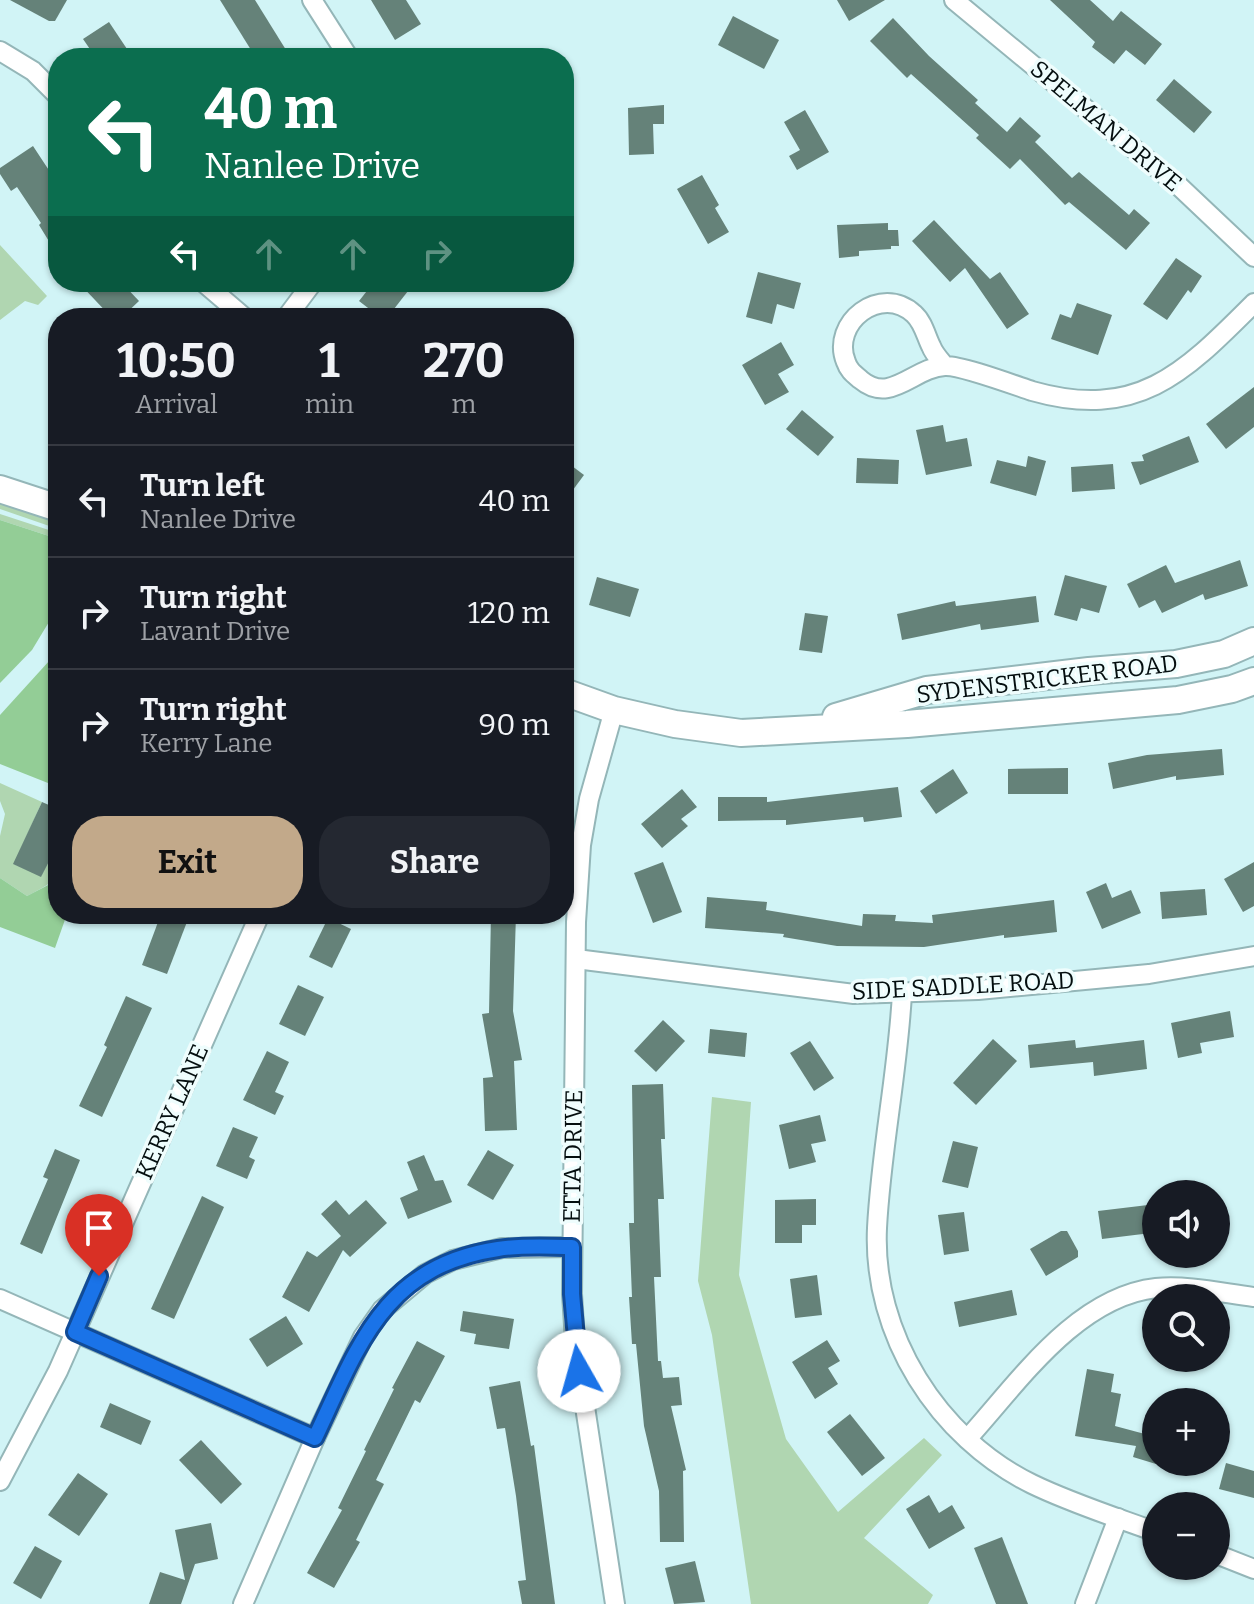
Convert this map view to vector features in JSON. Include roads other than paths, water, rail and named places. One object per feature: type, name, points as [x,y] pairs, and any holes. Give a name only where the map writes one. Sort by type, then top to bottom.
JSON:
[{"type":"main road","points":[[0,489],[48,505]]},
{"type":"main road","name":"SYDENSTRICKER ROAD","points":[[794,730],[927,690],[1176,664],[1224,654],[1254,641]]},
{"type":"main road","name":"SYDENSTRICKER ROAD","points":[[574,696],[614,710],[675,724],[741,733],[907,724],[1178,700],[1232,689],[1254,681]]},
{"type":"street","points":[[312,0],[343,48]]},
{"type":"street","name":"SPELMAN DRIVE","points":[[954,0],[1180,187],[1254,257]]},
{"type":"street","points":[[0,51],[33,71],[48,86]]},
{"type":"street","points":[[215,292],[233,308]]},
{"type":"street","points":[[945,366],[932,349],[914,314],[895,304],[874,303],[856,315],[845,331],[841,351],[849,371],[868,386],[888,389],[905,383],[918,373],[945,366],[1055,397],[1090,401],[1123,397],[1159,385],[1181,371],[1254,303]]},
{"type":"street","name":"ETTA DRIVE","points":[[614,710],[589,799],[581,845],[576,959],[572,1247],[575,1341],[615,1604]]},
{"type":"street","name":"KERRY LANE","points":[[0,1481],[58,1371],[256,924]]},
{"type":"street","name":"SIDE SADDLE ROAD","points":[[576,959],[830,992],[902,993],[978,990],[1149,974],[1254,956]]},
{"type":"street","points":[[902,993],[899,1050],[877,1231],[881,1288],[897,1339],[931,1400],[968,1438],[1008,1471],[1032,1484],[1142,1527]]},
{"type":"street","points":[[243,1604],[315,1438],[363,1337],[382,1310],[409,1286],[439,1266],[482,1251],[572,1247]]},
{"type":"street","points":[[968,1438],[1068,1330],[1101,1306],[1138,1292],[1170,1288],[1254,1297]]},
{"type":"street","points":[[0,1299],[315,1438]]},
{"type":"street","points":[[1085,1604],[1118,1518]]},
{"type":"street","points":[[1230,1560],[1254,1569]]}]
